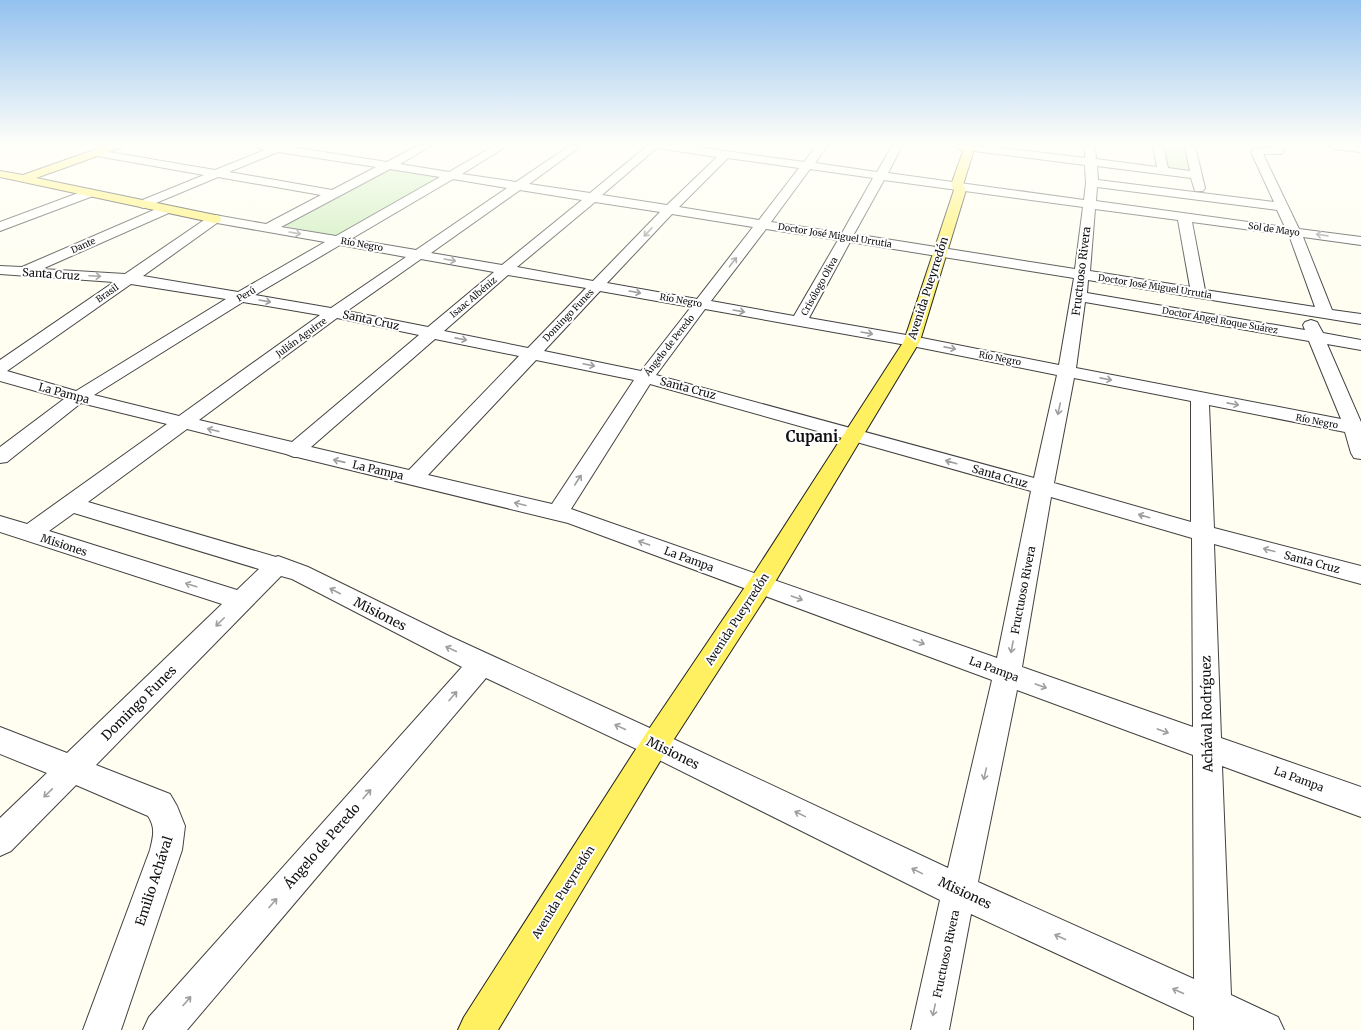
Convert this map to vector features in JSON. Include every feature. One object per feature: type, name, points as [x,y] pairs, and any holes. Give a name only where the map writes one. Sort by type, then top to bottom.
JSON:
[{"type":"main road","name":"Río Negro","points":[[93,194],[215,219]]},
{"type":"main road","name":"Avenida Pueyrredón","points":[[477,1030],[655,744],[760,585],[912,341],[960,194]]},
{"type":"street","points":[[0,227],[85,194]]},
{"type":"street","points":[[144,204],[168,194]]},
{"type":"street","points":[[268,228],[334,194]]},
{"type":"street","name":"Perú","points":[[0,457],[78,397],[240,296],[419,194]]},
{"type":"street","name":"Julián Aguirre","points":[[29,534],[334,313],[505,194]]},
{"type":"street","name":"Doctor José Miguel Urrutia","points":[[572,194],[1361,319]]},
{"type":"street","name":"Isaac Albéniz","points":[[294,451],[596,194]]},
{"type":"street","name":"Domingo Funes","points":[[413,478],[531,353],[685,194]]},
{"type":"street","name":"Ángelo de Peredo","points":[[557,513],[645,377],[786,194]]},
{"type":"street","name":"Crisólogo Oliva","points":[[799,321],[870,194]]},
{"type":"street","name":"Sol de Mayo","points":[[1015,194],[1361,241]]},
{"type":"street","name":"Fructuoso Rivera","points":[[930,1030],[958,891],[1007,674],[1042,488],[1067,371],[1082,274],[1090,194]]},
{"type":"street","points":[[1179,194],[1282,207]]},
{"type":"street","points":[[1276,194],[1294,232],[1325,313]]},
{"type":"street","name":"Dante","points":[[0,282],[167,209]]},
{"type":"street","points":[[1184,216],[1198,292]]},
{"type":"street","name":"Río Negro","points":[[215,219],[912,341],[1357,429]]},
{"type":"street","name":"Brasil","points":[[0,368],[215,219]]},
{"type":"street","name":"Santa Cruz","points":[[0,270],[128,278],[240,296],[334,313],[645,377],[854,434],[1203,533],[1361,575]]},
{"type":"street","name":"Doctor Ángel Roque Suárez","points":[[1079,296],[1361,345]]},
{"type":"street","points":[[1305,310],[1357,429],[1361,453]]},
{"type":"street","name":"La Pampa","points":[[0,375],[78,397],[294,451],[573,517],[1361,802]]},
{"type":"street","name":"Achával Rodríguez","points":[[1200,398],[1213,1018]]},
{"type":"street","name":"Misiones","points":[[70,504],[278,565],[300,573],[440,644],[655,744],[958,891],[1213,1018],[1265,1030]]},
{"type":"street","name":"Misiones","points":[[0,524],[242,601]]},
{"type":"street","name":"Domingo Funes","points":[[0,840],[278,565]]},
{"type":"street","name":"Ángelo de Peredo","points":[[162,1030],[482,663]]},
{"type":"street","name":"Emilio Achával","points":[[0,740],[159,805],[167,817],[170,830],[166,850],[102,1030]]},
{"type":"green space","points":[[345,194],[411,194],[339,236],[284,226]]},
{"type":"district","name":"Cupani","points":[[812,436]]}]
